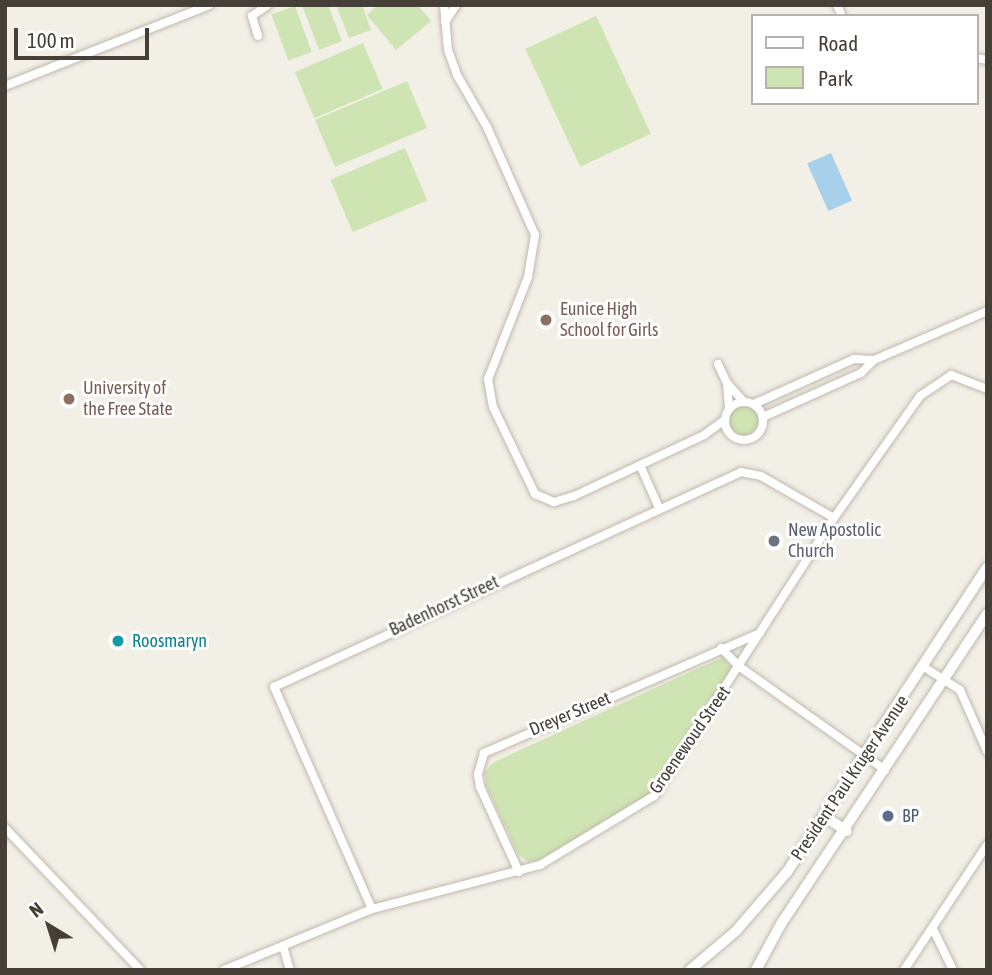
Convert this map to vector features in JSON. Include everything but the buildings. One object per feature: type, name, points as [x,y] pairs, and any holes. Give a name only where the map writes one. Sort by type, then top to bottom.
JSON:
[{"type":"street","points":[[5,86],[210,5]]},
{"type":"street","points":[[258,36],[252,16],[268,5]]},
{"type":"street","points":[[444,5],[445,22],[457,75],[487,127],[535,236],[528,277],[488,379],[496,415],[535,494],[546,501],[574,496],[704,435],[725,420]]},
{"type":"street","points":[[445,22],[456,5]]},
{"type":"street","points":[[763,417],[861,373],[874,360],[987,311]]},
{"type":"street","points":[[729,409],[744,402],[754,404],[854,359],[874,360]]},
{"type":"street","points":[[718,364],[727,383],[744,402]]},
{"type":"street","name":"Groenewoud Street","points":[[224,970],[372,909],[530,869],[654,796],[834,518],[929,387],[951,375],[987,389]]},
{"type":"street","points":[[727,383],[729,409],[725,420],[728,432],[741,441],[754,438],[763,426],[763,417],[754,404]]},
{"type":"street","points":[[704,435],[728,432]]},
{"type":"street","points":[[640,465],[659,508]]},
{"type":"street","name":"Badenhorst Street","points":[[372,909],[274,687],[741,472],[761,476],[834,518]]},
{"type":"street","name":"President Paul Kruger Avenue","points":[[690,970],[770,894],[865,756],[987,568]]},
{"type":"street","name":"President Paul Kruger Avenue","points":[[756,970],[781,925],[846,831],[987,614]]},
{"type":"street","name":"Dreyer Street","points":[[519,872],[480,787],[478,774],[484,753],[760,633]]},
{"type":"street","points":[[721,648],[740,667],[885,770]]},
{"type":"street","points":[[924,667],[960,690],[987,751]]},
{"type":"street","points":[[824,816],[846,831]]},
{"type":"street","points":[[5,828],[141,970]]},
{"type":"street","points":[[904,970],[987,845]]},
{"type":"street","name":"Dreyer Street","points":[[512,856],[530,869]]},
{"type":"street","points":[[933,929],[953,970]]},
{"type":"street","points":[[283,946],[290,970]]},
{"type":"green space","points":[[302,5],[328,5],[342,41],[319,50]]},
{"type":"green space","points":[[336,5],[362,5],[371,30],[349,38]]},
{"type":"green space","points":[[378,5],[418,5],[431,21],[396,50],[367,15]]},
{"type":"green space","points":[[295,6],[312,52],[288,61],[272,15]]},
{"type":"green space","points":[[596,16],[651,134],[580,167],[525,49]]},
{"type":"green space","points":[[363,43],[383,89],[314,118],[295,72]]},
{"type":"green space","points":[[407,81],[427,128],[335,167],[315,120]]},
{"type":"green space","points":[[405,148],[427,200],[353,232],[330,180]]},
{"type":"green space","points":[[744,406],[754,411],[759,421],[754,431],[744,436],[734,431],[729,421],[734,411]]},
{"type":"green space","points":[[723,657],[734,671],[650,796],[543,859],[528,862],[518,854],[486,785],[485,772],[494,762]]},
{"type":"water","points":[[831,153],[852,201],[828,211],[807,164]]},
{"type":"place","name":"Eunice High School for Girls","points":[[546,320]]},
{"type":"place","name":"University of the Free State","points":[[69,399]]},
{"type":"place","name":"New Apostolic Church","points":[[774,541]]},
{"type":"place","name":"Roosmaryn","points":[[118,641]]},
{"type":"place","name":"BP","points":[[888,816]]}]
